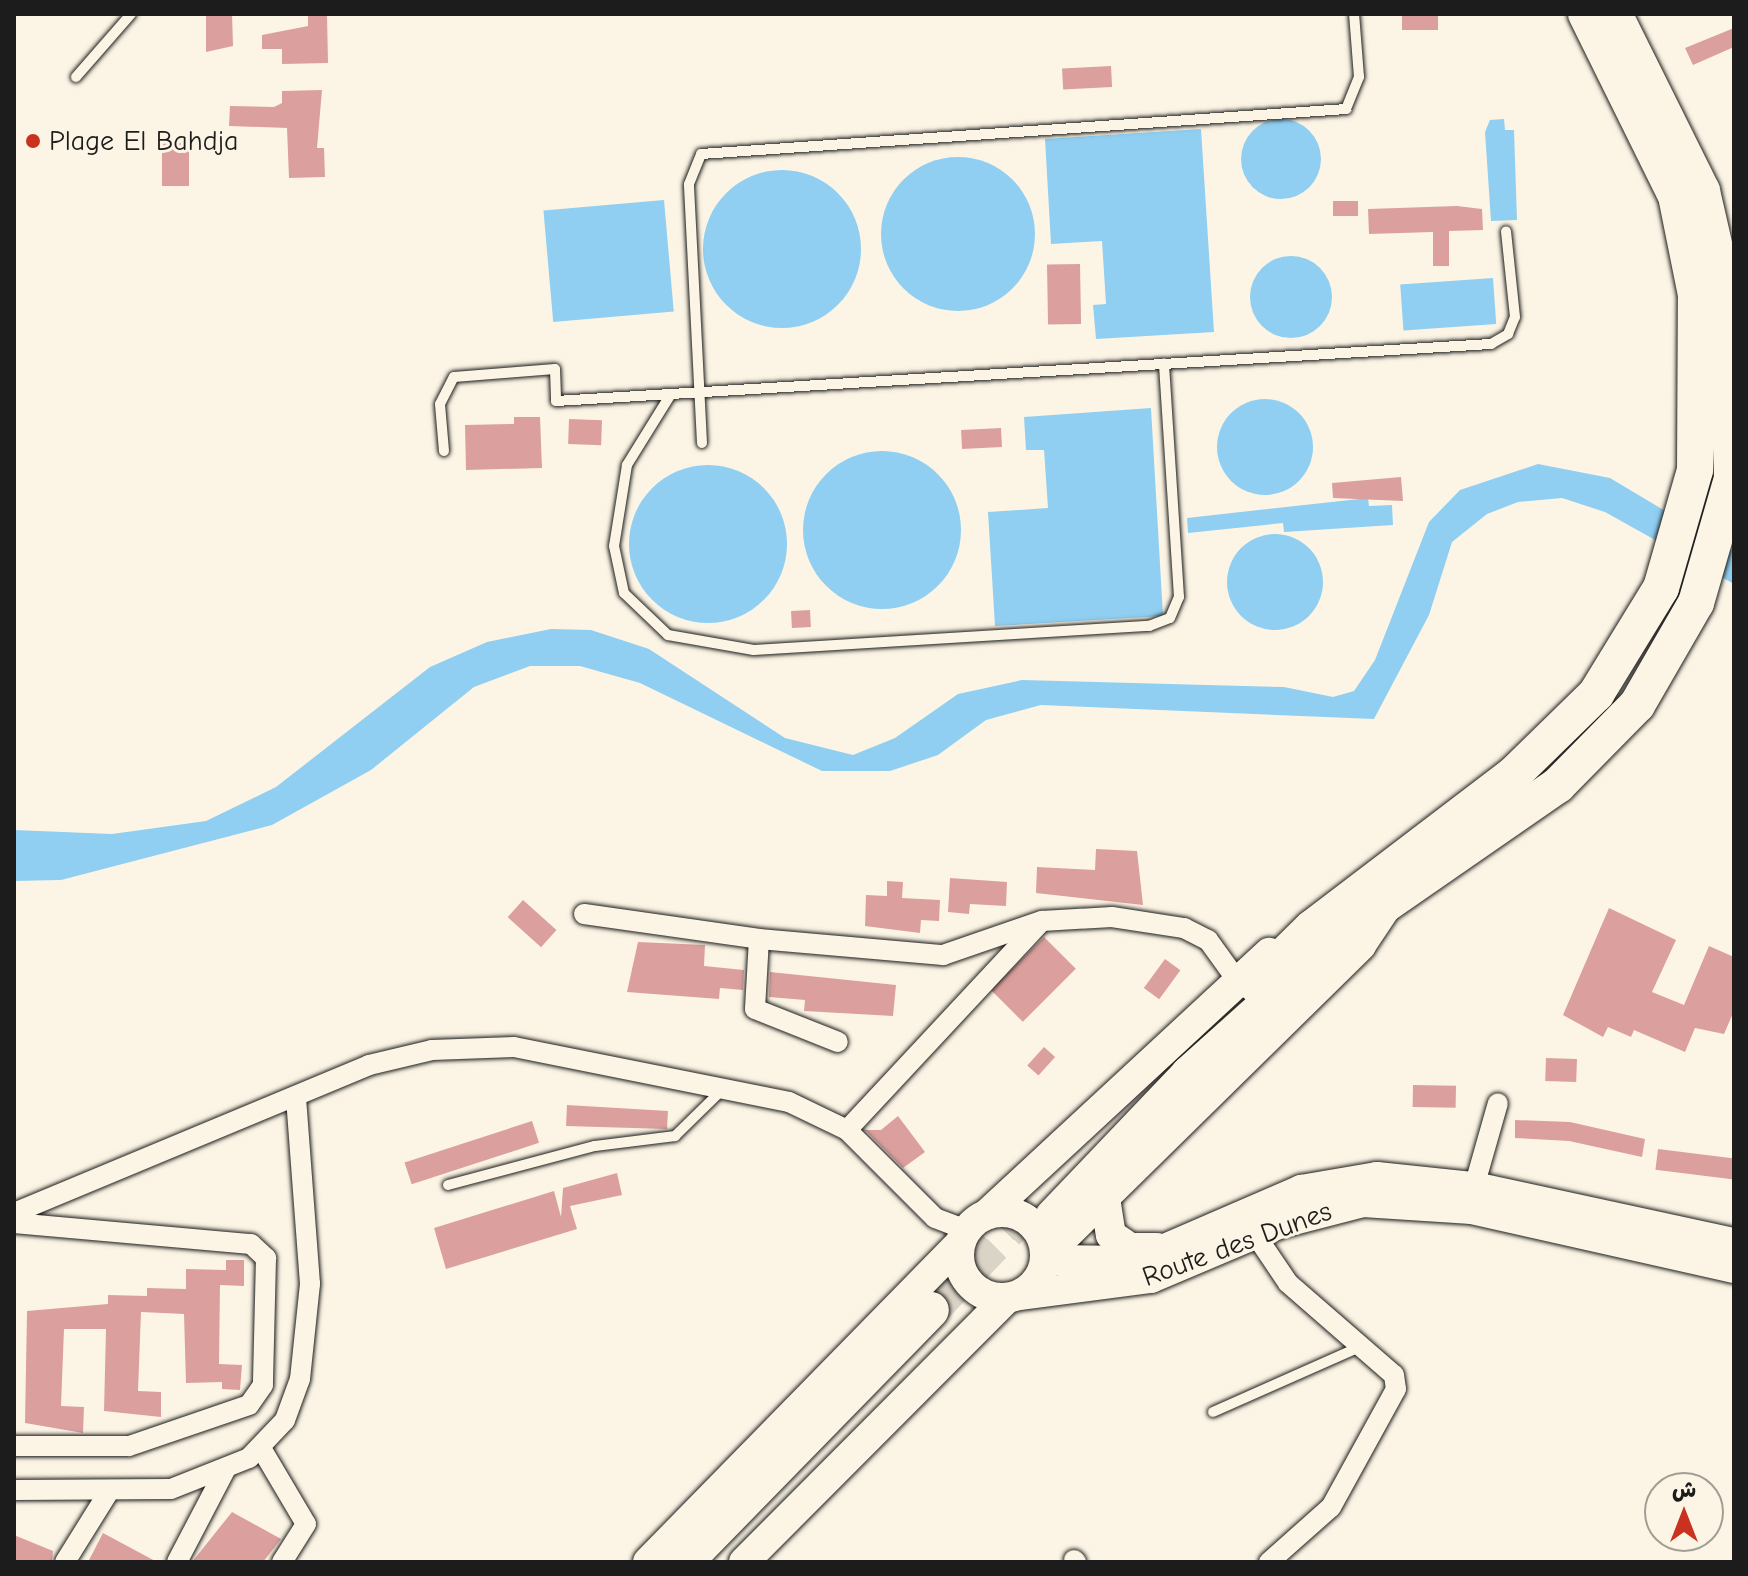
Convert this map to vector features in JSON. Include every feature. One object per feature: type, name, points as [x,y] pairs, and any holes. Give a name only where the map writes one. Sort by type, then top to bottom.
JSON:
[{"type":"highway","points":[[1586,14],[1676,196],[1696,295],[1695,470],[1661,588],[1596,694],[1535,754],[1312,928],[1046,1208],[1189,1074],[1390,901],[1558,785],[1637,705],[1696,603],[1732,478],[1726,296],[1702,191],[1614,14]]},
{"type":"highway","points":[[685,1562],[940,1315],[707,1562]]},
{"type":"main road","points":[[744,1562],[1014,1296],[1046,1258],[1105,1198],[1361,945],[1390,901]]},
{"type":"main road","points":[[648,1562],[971,1229],[1237,980],[1312,928]]},
{"type":"main road","name":"Route des Dunes","points":[[1046,1258],[1123,1263],[1178,1246],[1333,1181],[1377,1177],[1474,1187],[1734,1243]]},
{"type":"main road","points":[[1105,1198],[1106,1224],[1120,1243],[1141,1250],[1178,1246]]},
{"type":"main road","name":"Route des Dunes","points":[[1014,1296],[1151,1278],[1321,1209],[1418,1202],[1734,1268]]},
{"type":"main road","points":[[971,1229],[1027,1219],[1046,1258]]},
{"type":"main road","points":[[971,1229],[969,1284],[1014,1296]]},
{"type":"street","points":[[584,914],[759,939],[943,955],[1042,921],[1112,917],[1184,928],[1208,940],[1237,980]]},
{"type":"street","points":[[847,1130],[1042,921]]},
{"type":"street","points":[[759,939],[755,1009],[838,1042]]},
{"type":"street","points":[[16,1218],[395,1057],[478,1047],[726,1086],[789,1102],[847,1130],[935,1218],[971,1229]]},
{"type":"street","points":[[14,1490],[108,1493],[171,1489],[225,1470],[261,1448],[285,1420],[307,1340],[310,1213],[296,1098]]},
{"type":"street","points":[[1474,1187],[1498,1103]]},
{"type":"street","points":[[14,1446],[129,1446],[249,1405],[263,1385],[261,1249],[16,1218]]},
{"type":"street","points":[[1255,1234],[1288,1283],[1394,1375],[1393,1404],[1331,1507],[1269,1562]]},
{"type":"street","points":[[261,1448],[306,1524],[282,1562]]},
{"type":"street","points":[[177,1562],[225,1470]]},
{"type":"street","points":[[65,1562],[108,1493]]},
{"type":"lane","points":[[76,77],[131,14]]},
{"type":"lane","points":[[702,443],[689,184],[701,154],[1346,109],[1359,77],[1354,14]]},
{"type":"lane","points":[[444,451],[440,404],[454,377],[555,369],[556,401],[1491,344],[1508,334],[1515,317],[1506,231]]},
{"type":"lane","points":[[671,394],[627,465],[614,546],[624,593],[668,635],[754,650],[1101,629],[1156,625],[1178,604],[1164,363]]},
{"type":"lane","points":[[448,1185],[595,1146],[675,1136],[726,1086]]},
{"type":"lane","points":[[1213,1412],[1362,1346]]},
{"type":"water","points":[[1281,119],[1296,122],[1309,131],[1318,144],[1321,159],[1318,174],[1309,187],[1296,196],[1281,199],[1266,196],[1253,187],[1244,174],[1241,159],[1244,144],[1253,131],[1266,122]]},
{"type":"water","points":[[1504,119],[1505,130],[1514,130],[1517,220],[1491,221],[1485,132],[1490,120]]},
{"type":"water","points":[[1201,129],[1214,332],[1096,339],[1093,305],[1106,304],[1102,241],[1051,244],[1045,139]]},
{"type":"water","points":[[958,157],[987,163],[1012,180],[1029,205],[1035,234],[1029,263],[1012,288],[987,305],[958,311],[929,305],[904,288],[887,263],[881,234],[887,205],[904,180],[929,163]]},
{"type":"water","points":[[782,170],[812,176],[838,193],[855,219],[861,249],[855,279],[838,305],[812,322],[782,328],[752,322],[726,305],[709,279],[703,249],[709,219],[726,193],[752,176]]},
{"type":"water","points":[[664,200],[674,312],[553,322],[543,211]]},
{"type":"water","points":[[1291,256],[1307,259],[1320,268],[1329,281],[1332,297],[1329,313],[1320,326],[1307,335],[1291,338],[1275,335],[1262,326],[1253,313],[1250,297],[1253,281],[1262,268],[1275,259]]},
{"type":"water","points":[[1493,278],[1496,324],[1403,330],[1400,284]]},
{"type":"water","points":[[1265,399],[1283,403],[1299,413],[1309,429],[1313,447],[1309,465],[1299,481],[1283,491],[1265,495],[1247,491],[1231,481],[1221,465],[1217,447],[1221,429],[1231,413],[1247,403]]},
{"type":"water","points":[[1151,408],[1163,616],[995,626],[988,512],[1048,508],[1044,450],[1026,450],[1024,417]]},
{"type":"water","points":[[882,451],[912,457],[938,474],[955,500],[961,530],[955,560],[938,586],[912,603],[882,609],[852,603],[826,586],[809,560],[803,530],[809,500],[826,474],[852,457]]},
{"type":"water","points":[[1538,464],[1610,478],[1734,552],[1734,584],[1605,512],[1562,498],[1518,502],[1487,514],[1452,542],[1429,615],[1374,719],[1041,705],[986,720],[938,755],[890,771],[822,771],[640,683],[580,666],[530,666],[474,687],[371,770],[272,825],[61,880],[14,881],[14,830],[112,834],[206,821],[276,787],[430,667],[487,642],[551,629],[591,630],[649,649],[785,738],[853,755],[895,738],[958,694],[1022,680],[1284,687],[1333,697],[1354,691],[1375,660],[1429,522],[1460,490]]},
{"type":"water","points":[[708,465],[738,471],[764,488],[781,514],[787,544],[781,574],[764,600],[738,617],[708,623],[678,617],[652,600],[635,574],[629,544],[635,514],[652,488],[678,471]]},
{"type":"water","points":[[1368,498],[1369,506],[1392,505],[1393,525],[1284,532],[1283,523],[1188,533],[1187,518]]},
{"type":"water","points":[[1275,534],[1293,538],[1309,548],[1319,564],[1323,582],[1319,600],[1309,616],[1293,626],[1275,630],[1257,626],[1241,616],[1231,600],[1227,582],[1231,564],[1241,548],[1257,538]]},
{"type":"building","points":[[206,14],[232,14],[233,46],[206,52]]},
{"type":"building","points":[[308,14],[327,14],[328,63],[282,64],[282,49],[262,49],[262,35],[308,26]]},
{"type":"building","points":[[1402,14],[1438,14],[1438,30],[1402,30]]},
{"type":"building","points":[[1734,28],[1734,47],[1693,65],[1685,48]]},
{"type":"building","points":[[1111,66],[1112,87],[1063,90],[1062,69]]},
{"type":"building","points":[[322,90],[317,148],[324,148],[325,177],[289,178],[287,128],[229,126],[230,106],[274,107],[282,103],[282,91]]},
{"type":"building","points":[[162,143],[189,143],[189,186],[162,186]]},
{"type":"building","points":[[1333,201],[1358,201],[1358,216],[1333,216]]},
{"type":"building","points":[[1457,206],[1482,209],[1483,230],[1449,231],[1449,266],[1433,266],[1433,232],[1369,234],[1368,209]]},
{"type":"building","points":[[1080,264],[1081,324],[1048,325],[1047,265]]},
{"type":"building","points":[[514,417],[540,417],[542,468],[466,470],[465,425],[514,424]]},
{"type":"building","points":[[569,419],[602,420],[601,445],[568,444]]},
{"type":"building","points":[[1001,428],[1002,447],[962,449],[961,430]]},
{"type":"building","points":[[1401,477],[1403,501],[1333,498],[1332,483]]},
{"type":"building","points":[[810,610],[811,627],[792,628],[791,611]]},
{"type":"building","points":[[1096,849],[1137,851],[1143,905],[1036,893],[1037,867],[1095,870]]},
{"type":"building","points":[[950,878],[1007,882],[1006,906],[970,904],[969,914],[948,912]]},
{"type":"building","points":[[887,881],[903,882],[902,898],[940,900],[939,921],[921,920],[920,933],[865,926],[866,895],[887,896]]},
{"type":"building","points":[[523,900],[556,930],[541,947],[508,917]]},
{"type":"building","points":[[1609,908],[1676,940],[1652,992],[1684,1005],[1709,946],[1734,957],[1734,1011],[1724,1034],[1695,1028],[1685,1052],[1634,1030],[1631,1037],[1608,1027],[1603,1037],[1563,1015]]},
{"type":"building","points":[[1044,937],[1076,969],[1023,1022],[991,990]]},
{"type":"building","points":[[638,942],[705,945],[704,966],[744,970],[743,990],[720,988],[719,999],[627,992]]},
{"type":"building","points":[[1165,959],[1180,970],[1159,999],[1144,988]]},
{"type":"building","points":[[770,972],[896,985],[893,1016],[804,1011],[805,1000],[769,997]]},
{"type":"building","points":[[1044,1047],[1055,1057],[1038,1076],[1027,1066]]},
{"type":"building","points":[[1546,1058],[1577,1059],[1576,1082],[1545,1081]]},
{"type":"building","points":[[1413,1085],[1456,1086],[1456,1108],[1413,1107]]},
{"type":"building","points":[[567,1105],[668,1111],[667,1129],[566,1126]]},
{"type":"building","points":[[898,1116],[925,1152],[903,1168],[865,1130],[881,1130]]},
{"type":"building","points":[[1515,1120],[1570,1122],[1645,1139],[1642,1157],[1569,1141],[1515,1138]]},
{"type":"building","points":[[532,1121],[539,1143],[412,1184],[405,1162]]},
{"type":"building","points":[[1658,1149],[1734,1158],[1732,1179],[1655,1170]]},
{"type":"building","points":[[617,1173],[622,1195],[570,1206],[577,1229],[446,1269],[434,1228],[554,1191],[561,1217],[563,1188]]},
{"type":"building","points":[[226,1260],[244,1260],[244,1286],[220,1285],[219,1364],[242,1365],[240,1390],[222,1389],[222,1382],[186,1383],[184,1314],[141,1312],[138,1391],[161,1392],[161,1417],[104,1411],[106,1329],[64,1329],[61,1406],[84,1407],[83,1433],[25,1423],[27,1311],[108,1304],[108,1295],[147,1296],[147,1288],[186,1289],[186,1269],[226,1270]]},
{"type":"building","points":[[232,1512],[281,1539],[263,1562],[192,1562]]},
{"type":"building","points":[[103,1533],[157,1562],[88,1562]]},
{"type":"building","points":[[14,1535],[53,1551],[52,1562],[14,1562]]},
{"type":"tunnel","points":[[931,1310],[1038,1199]]},
{"type":"place","name":"Plage El Bahdja","points":[[33,141]]}]
